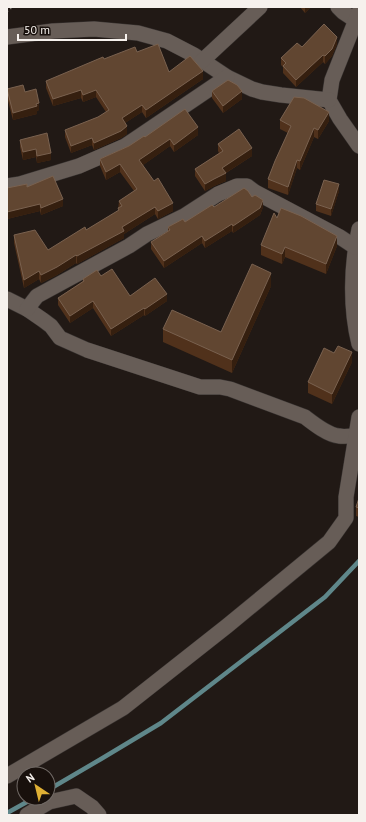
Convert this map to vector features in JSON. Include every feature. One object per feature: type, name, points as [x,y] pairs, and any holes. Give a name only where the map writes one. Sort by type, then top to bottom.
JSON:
[{"type":"street","points":[[202,61],[260,7]]},
{"type":"street","points":[[338,7],[343,12],[357,16],[332,80],[329,100],[359,146]]},
{"type":"street","points":[[7,37],[94,29],[138,33],[167,41],[194,55],[227,77],[252,89],[281,95],[329,100]]},
{"type":"street","points":[[7,186],[20,184],[79,166],[125,146],[227,77]]},
{"type":"street","points":[[27,309],[37,296],[130,246],[147,234],[184,216],[218,194],[237,186],[247,186],[255,192],[340,237],[355,248]]},
{"type":"street","points":[[359,229],[355,248],[352,281],[356,331],[359,344]]},
{"type":"street","points":[[7,299],[27,309],[43,320],[51,326],[60,338],[87,350],[200,387],[230,388],[305,417],[313,424],[329,433],[339,436],[356,436]]},
{"type":"street","points":[[7,776],[123,708],[330,542],[352,519],[346,497],[359,417]]},
{"type":"street","points":[[27,815],[49,802],[76,796],[92,806],[99,815]]},
{"type":"path","points":[[7,11],[12,7]]},
{"type":"building","points":[[324,24],[337,37],[332,49],[325,56],[323,55],[296,80],[283,66],[286,63],[281,58],[297,43],[302,47]]},
{"type":"building","points":[[158,44],[169,72],[190,56],[203,71],[146,110],[142,105],[122,118],[127,126],[121,131],[94,143],[92,138],[71,146],[65,130],[98,117],[109,110],[96,90],[83,95],[81,90],[53,99],[46,81],[103,57],[104,59],[135,47],[137,52]]},
{"type":"building","points":[[228,80],[237,85],[242,91],[223,106],[212,91]]},
{"type":"building","points":[[23,85],[25,92],[36,89],[39,103],[36,104],[37,106],[13,113],[7,89]]},
{"type":"building","points":[[294,97],[304,98],[329,112],[318,130],[314,128],[300,161],[297,160],[288,187],[268,179],[291,126],[280,120]]},
{"type":"building","points":[[185,109],[198,127],[174,145],[170,139],[139,160],[154,181],[158,178],[173,203],[158,211],[155,207],[122,227],[124,231],[77,256],[76,255],[41,275],[39,271],[24,280],[14,235],[35,230],[48,250],[85,227],[86,230],[119,210],[118,208],[122,206],[119,201],[137,189],[120,164],[106,172],[100,159],[129,146],[144,136],[145,137]]},
{"type":"building","points":[[239,129],[252,148],[222,168],[226,173],[205,184],[195,169],[223,151],[218,144]]},
{"type":"building","points":[[47,133],[51,153],[37,156],[36,149],[23,152],[20,140]]},
{"type":"building","points":[[53,176],[63,199],[41,208],[40,204],[7,212],[7,188],[27,184],[27,187]]},
{"type":"building","points":[[324,180],[339,184],[331,209],[316,204]]},
{"type":"building","points":[[244,188],[252,197],[255,195],[263,200],[260,208],[233,226],[232,224],[205,241],[202,236],[164,261],[151,242],[170,230],[168,227],[183,219],[185,222],[212,205],[214,207]]},
{"type":"building","points":[[281,208],[301,216],[337,236],[326,264],[285,247],[282,254],[261,245],[274,213],[277,218]]},
{"type":"building","points":[[252,264],[271,273],[232,360],[163,329],[172,310],[221,332]]},
{"type":"building","points":[[112,269],[130,296],[155,278],[167,294],[111,329],[93,301],[70,316],[58,298],[84,281],[83,279],[97,270],[101,276]]},
{"type":"building","points":[[338,346],[352,352],[332,394],[308,382],[324,348],[334,353]]},
{"type":"building","points":[[359,498],[359,508],[356,507]]},
{"type":"waterway","points":[[56,785],[161,723],[325,597],[359,561]]},
{"type":"waterway","points":[[7,813],[20,806]]}]
